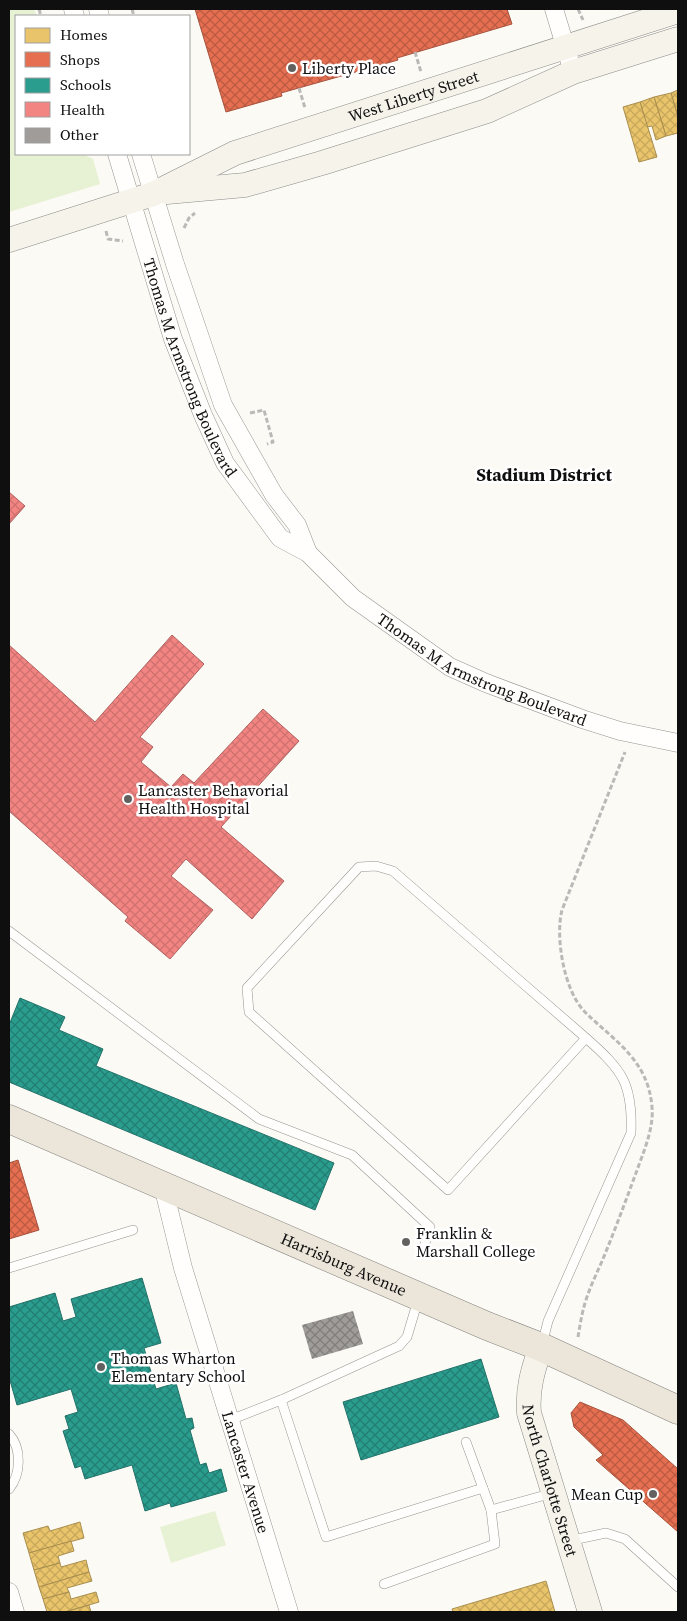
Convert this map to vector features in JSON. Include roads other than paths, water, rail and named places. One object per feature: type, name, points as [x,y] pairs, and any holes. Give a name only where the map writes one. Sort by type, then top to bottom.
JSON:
[{"type":"main road","name":"West Liberty Street","points":[[9,240],[142,197],[235,153],[678,11]]},
{"type":"main road","name":"West Liberty Street","points":[[142,197],[197,189],[245,185],[322,163],[487,111],[573,72],[678,39]]},
{"type":"main road","name":"Harrisburg Avenue","points":[[9,1119],[419,1297],[541,1347],[678,1410]]},
{"type":"main road","name":"North Charlotte Street","points":[[541,1347],[530,1375],[528,1400],[534,1429],[590,1612]]},
{"type":"street","points":[[554,9],[573,72]]},
{"type":"street","name":"Thomas M Armstrong Boulevard","points":[[118,155],[142,197],[223,405],[274,495],[297,525],[308,553]]},
{"type":"street","name":"Thomas M Armstrong Boulevard","points":[[141,155],[142,197],[173,339],[203,416],[225,463],[280,538],[308,553],[353,598],[450,666],[486,683],[582,720],[620,732],[678,743]]},
{"type":"street","name":"Lancaster Avenue","points":[[163,1186],[183,1268],[289,1612]]},
{"type":"street","points":[[9,1592],[15,1612]]},
{"type":"lane","points":[[541,1347],[548,1321],[631,1133],[632,1108],[626,1082],[614,1062],[393,870],[376,866],[359,867],[247,988],[249,1012],[448,1190],[586,1038]]},
{"type":"lane","points":[[9,931],[259,1119],[352,1155],[430,1227],[423,1250]]},
{"type":"lane","points":[[9,1268],[133,1230]]},
{"type":"lane","points":[[230,1420],[281,1400],[399,1346],[407,1338],[419,1297]]},
{"type":"lane","points":[[281,1400],[326,1537],[483,1488]]},
{"type":"lane","points":[[9,1434],[18,1453],[18,1467],[9,1489]]},
{"type":"lane","points":[[384,1584],[496,1544],[492,1510],[466,1442]]},
{"type":"lane","points":[[492,1510],[553,1493]]},
{"type":"lane","points":[[568,1541],[606,1533],[625,1539],[678,1587]]},
{"type":"place","name":"Liberty Place","points":[[292,68]]},
{"type":"place","name":"Lancaster Behavorial Health Hospital","points":[[128,799]]},
{"type":"place","name":"Franklin & Marshall College","points":[[406,1242]]},
{"type":"place","name":"Thomas Wharton Elementary School","points":[[101,1367]]},
{"type":"place","name":"Mean Cup","points":[[653,1494]]},
{"type":"district","name":"Stadium District","points":[[544,474]]}]
